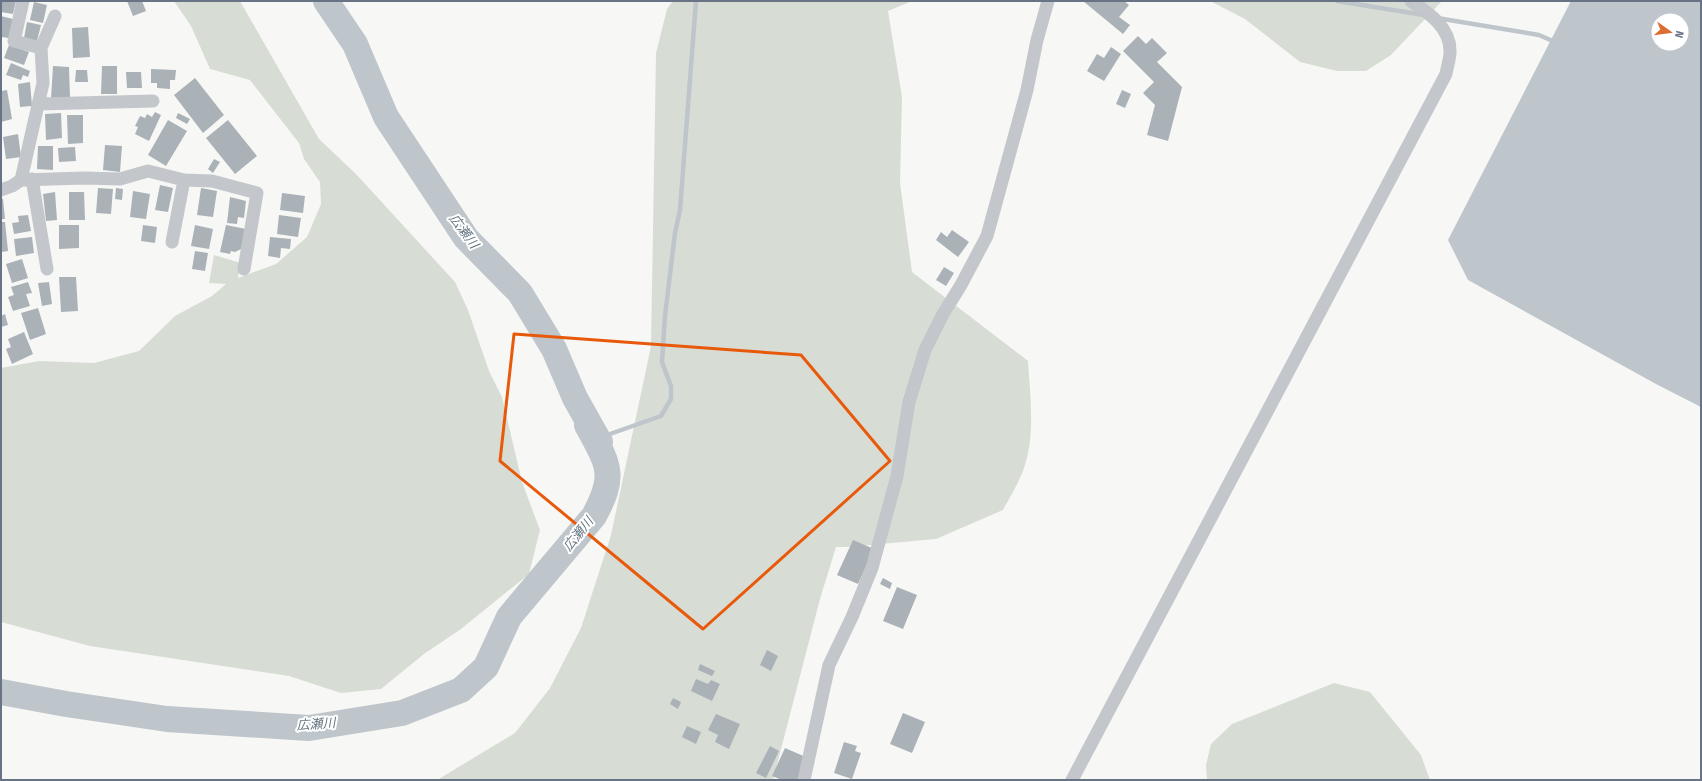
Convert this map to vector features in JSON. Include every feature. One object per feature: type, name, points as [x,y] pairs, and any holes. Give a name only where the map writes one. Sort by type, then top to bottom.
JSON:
[{"type":"street","points":[[23,1],[14,41],[41,48]]},
{"type":"street","points":[[804,780],[829,665],[872,568],[897,476],[909,402],[925,350],[942,314],[962,285],[987,236],[1027,90],[1037,40],[1048,1]]},
{"type":"street","points":[[1072,780],[1446,74],[1450,54],[1449,40],[1441,26],[1429,13],[1411,1]]},
{"type":"street","points":[[47,269],[26,179],[44,83],[41,48],[56,16]]},
{"type":"street","points":[[39,104],[153,101]]},
{"type":"street","points":[[1,190],[26,179],[120,179],[148,172],[184,180],[212,181],[257,193],[244,269]]},
{"type":"street","points":[[172,242],[184,180]]},
{"type":"highlighted area","points":[[514,334],[801,355],[890,461],[703,629],[500,461]]},
{"type":"shaded area","points":[[174,1],[240,1],[319,139],[356,174],[455,282],[468,310],[489,371],[502,397],[522,482],[540,530],[529,574],[461,629],[424,654],[381,689],[341,693],[289,676],[90,646],[1,622],[1,368],[39,361],[94,363],[139,351],[175,316],[212,296],[226,284],[209,283],[214,255],[241,263],[238,278],[276,264],[307,237],[321,204],[320,182],[304,159],[299,143],[250,80],[210,69],[191,26]]},
{"type":"shaded area","points":[[673,1],[912,1],[888,11],[902,97],[900,183],[912,272],[1028,361],[1031,402],[1031,430],[1027,458],[1023,471],[1003,510],[936,539],[836,547],[820,599],[773,780],[437,780],[515,733],[550,688],[581,628],[611,535],[651,346],[656,53],[667,9]]},
{"type":"shaded area","points":[[1210,1],[1442,1],[1391,55],[1366,71],[1337,71],[1300,62],[1245,19]]},
{"type":"shaded area","points":[[1571,1],[1701,1],[1701,407],[1656,384],[1468,280],[1448,240]]},
{"type":"shaded area","points":[[1334,683],[1370,692],[1421,755],[1430,780],[1207,780],[1206,765],[1211,744],[1232,724]]},
{"type":"building","points":[[1,1],[16,1],[13,14],[1,12]]},
{"type":"building","points":[[127,1],[142,1],[146,11],[133,16]]},
{"type":"building","points":[[1083,1],[1124,1],[1129,5],[1119,17],[1130,25],[1123,34]]},
{"type":"building","points":[[34,2],[47,5],[43,23],[30,20]]},
{"type":"building","points":[[1,16],[13,19],[9,38],[1,37]]},
{"type":"building","points":[[27,22],[41,25],[37,41],[24,38]]},
{"type":"building","points":[[88,27],[90,57],[73,58],[72,28]]},
{"type":"building","points":[[1138,36],[1146,44],[1152,38],[1167,53],[1157,62],[1182,87],[1168,141],[1147,135],[1155,105],[1143,93],[1154,82],[1123,51]]},
{"type":"building","points":[[9,45],[29,52],[24,65],[4,58]]},
{"type":"building","points":[[1111,47],[1121,54],[1104,81],[1087,71],[1097,54],[1104,58]]},
{"type":"building","points":[[11,63],[30,71],[28,77],[23,75],[21,80],[6,75]]},
{"type":"building","points":[[53,66],[69,67],[70,98],[51,99]]},
{"type":"building","points":[[102,66],[117,66],[117,94],[101,94]]},
{"type":"building","points":[[151,69],[176,70],[175,80],[170,80],[170,89],[157,88],[157,83],[151,83]]},
{"type":"building","points":[[76,70],[87,70],[88,82],[75,82]]},
{"type":"building","points":[[126,72],[141,72],[142,88],[127,88]]},
{"type":"building","points":[[195,78],[224,115],[203,133],[174,95]]},
{"type":"building","points":[[30,82],[32,106],[20,107],[18,84]]},
{"type":"building","points":[[7,90],[12,119],[1,122],[1,91]]},
{"type":"building","points":[[1122,90],[1131,94],[1125,108],[1116,104]]},
{"type":"building","points":[[155,112],[161,115],[149,141],[135,134],[138,127],[135,126],[140,116],[145,118],[147,114],[152,117]]},
{"type":"building","points":[[61,113],[62,138],[46,140],[45,114]]},
{"type":"building","points":[[178,113],[190,119],[187,124],[176,118]]},
{"type":"building","points":[[67,115],[83,115],[83,143],[68,144]]},
{"type":"building","points":[[168,120],[187,131],[166,166],[148,155]]},
{"type":"building","points":[[228,120],[257,156],[235,174],[206,138]]},
{"type":"building","points":[[18,134],[21,157],[6,159],[3,137]]},
{"type":"building","points":[[105,145],[122,146],[120,172],[103,170]]},
{"type":"building","points":[[38,146],[53,146],[53,170],[37,169]]},
{"type":"building","points":[[75,147],[76,161],[59,162],[58,148]]},
{"type":"building","points":[[214,159],[220,162],[213,173],[208,169]]},
{"type":"building","points":[[160,185],[173,188],[168,212],[155,210]]},
{"type":"building","points":[[98,188],[113,189],[111,214],[96,213]]},
{"type":"building","points":[[116,188],[123,189],[122,200],[115,199]]},
{"type":"building","points":[[201,188],[217,191],[213,217],[197,215]]},
{"type":"building","points":[[133,191],[150,194],[146,219],[130,217]]},
{"type":"building","points":[[55,192],[57,220],[46,221],[43,194]]},
{"type":"building","points":[[69,192],[84,192],[85,220],[69,220]]},
{"type":"building","points":[[282,193],[305,196],[303,213],[280,210]]},
{"type":"building","points":[[230,197],[246,201],[244,218],[238,217],[237,224],[227,223]]},
{"type":"building","points":[[1,199],[3,199],[5,219],[1,219]]},
{"type":"building","points":[[28,215],[31,231],[14,234],[12,223],[19,222],[18,216]]},
{"type":"building","points":[[279,215],[301,218],[298,237],[277,234]]},
{"type":"building","points":[[1,222],[5,222],[8,251],[1,252]]},
{"type":"building","points":[[59,225],[79,225],[79,248],[59,249]]},
{"type":"building","points":[[143,225],[157,227],[155,243],[141,241]]},
{"type":"building","points":[[195,225],[213,229],[209,249],[191,246]]},
{"type":"building","points":[[226,225],[246,229],[241,249],[235,252],[231,251],[230,254],[220,252]]},
{"type":"building","points":[[952,230],[969,242],[958,257],[936,240],[941,232],[947,237]]},
{"type":"building","points":[[32,237],[34,253],[16,256],[14,239]]},
{"type":"building","points":[[270,237],[291,239],[290,249],[281,248],[280,258],[268,256]]},
{"type":"building","points":[[195,251],[208,253],[205,271],[192,269]]},
{"type":"building","points":[[22,259],[28,278],[12,283],[6,264]]},
{"type":"building","points":[[944,267],[954,273],[946,286],[936,280]]},
{"type":"building","points":[[59,277],[76,277],[78,311],[61,312]]},
{"type":"building","points":[[28,282],[32,293],[26,294],[30,306],[13,311],[8,297],[14,295],[11,287]]},
{"type":"building","points":[[49,282],[52,304],[42,306],[38,283]]},
{"type":"building","points":[[38,308],[46,334],[30,340],[21,313]]},
{"type":"building","points":[[5,314],[8,325],[1,327],[1,316]]},
{"type":"building","points":[[24,332],[33,354],[12,364],[6,349],[11,347],[8,339]]},
{"type":"building","points":[[853,540],[874,549],[858,584],[837,575]]},
{"type":"building","points":[[883,578],[892,583],[890,589],[880,584]]},
{"type":"building","points":[[897,587],[917,595],[903,629],[883,621]]},
{"type":"building","points":[[767,650],[778,656],[771,671],[760,665]]},
{"type":"building","points":[[700,664],[715,671],[712,676],[698,670]]},
{"type":"building","points":[[696,679],[708,684],[711,680],[720,684],[712,701],[691,691]]},
{"type":"building","points":[[673,698],[681,702],[678,709],[670,704]]},
{"type":"building","points":[[903,713],[925,722],[912,753],[890,744]]},
{"type":"building","points":[[716,714],[740,724],[729,749],[715,742],[718,735],[708,730]]},
{"type":"building","points":[[687,726],[701,732],[696,744],[682,737]]},
{"type":"building","points":[[844,742],[857,746],[855,751],[861,753],[852,779],[834,773]]},
{"type":"building","points":[[770,746],[779,751],[766,778],[756,773]]},
{"type":"building","points":[[785,748],[808,758],[799,780],[782,780],[772,776]]},
{"type":"waterway","name":"広瀬川","points":[[326,1],[355,44],[386,117],[466,238],[520,293],[554,349],[575,398],[598,439]]},
{"type":"waterway","points":[[600,442],[610,434],[661,416],[671,399],[671,386],[662,362],[665,316],[675,233],[680,210],[696,1]]},
{"type":"waterway","points":[[1337,1],[1424,15]]},
{"type":"waterway","points":[[1437,18],[1539,35],[1555,42]]},
{"type":"waterway","name":"広瀬川","points":[[1,692],[66,704],[167,719],[309,728],[402,713],[461,690],[486,667],[509,617],[594,516],[606,490],[607,469],[605,460],[587,425],[600,442]]}]
